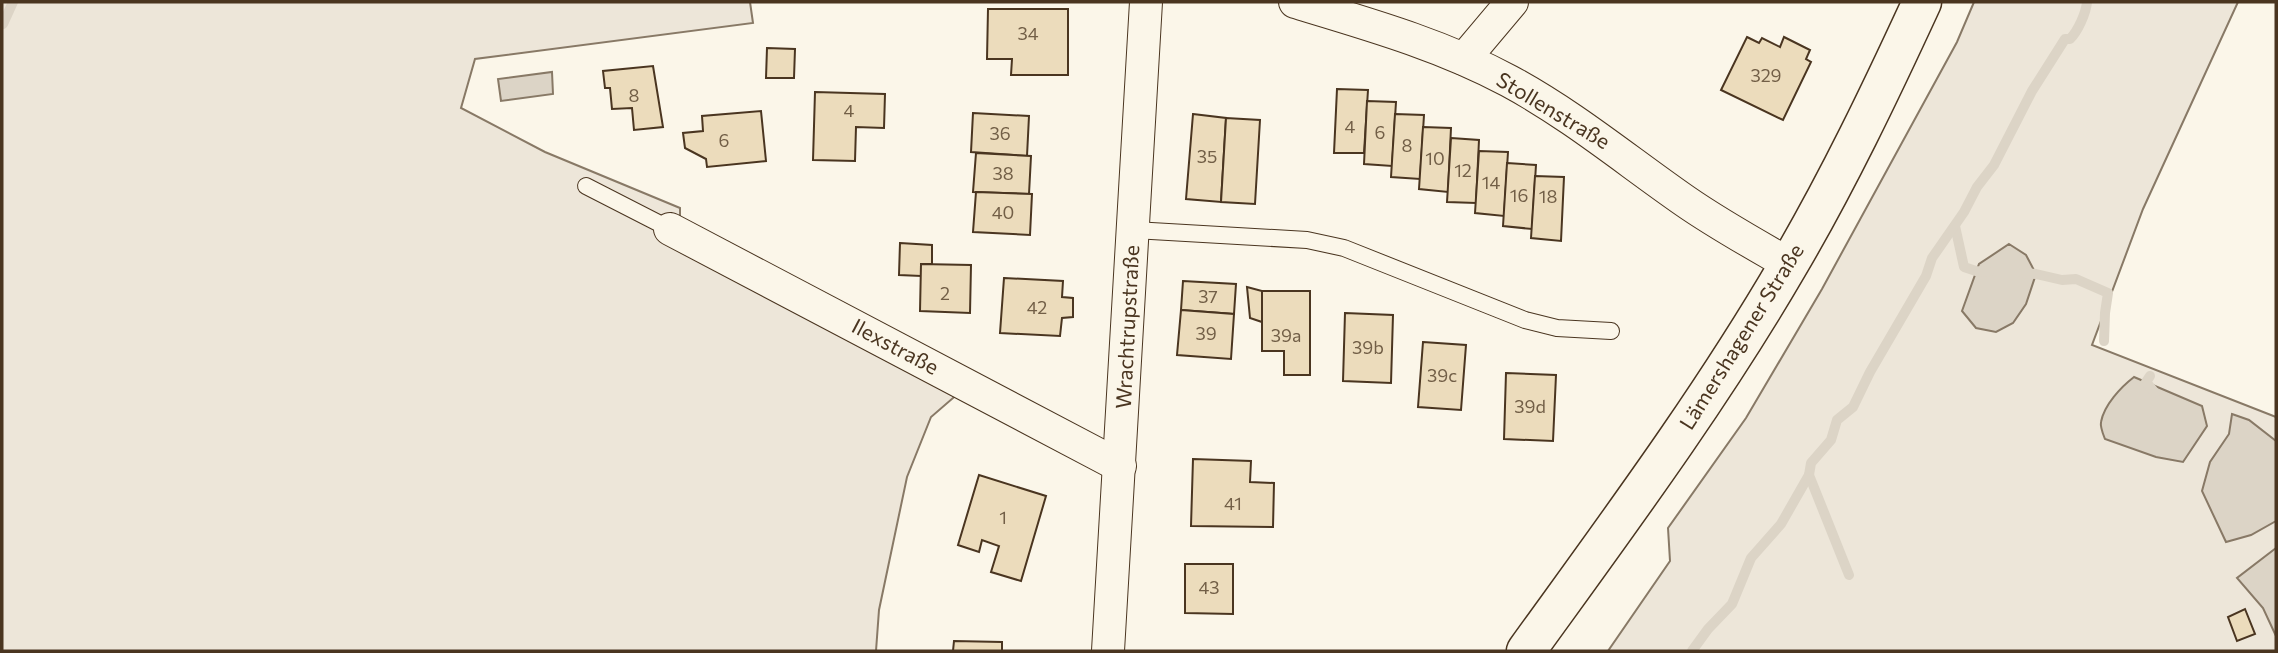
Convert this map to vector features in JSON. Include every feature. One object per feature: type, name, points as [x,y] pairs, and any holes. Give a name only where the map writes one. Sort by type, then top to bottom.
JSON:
[{"type":"main road","name":"Lämershagener Straße","points":[[1526,651],[1714,387],[1789,264],[1850,150],[1922,2]]},
{"type":"street","name":"Wrachtrupstraße","points":[[1108,651],[1146,2]]},
{"type":"street","name":"Stollenstraße","points":[[1296,2],[1421,42],[1464,59],[1552,106],[1614,147],[1684,200],[1789,264]]},
{"type":"street","points":[[1464,59],[1512,2]]},
{"type":"street","name":"Ilexstraße","points":[[670,229],[1120,466]]},
{"type":"lane","points":[[586,186],[670,229]]},
{"type":"lane","points":[[1133,230],[1307,240],[1343,248],[1525,320],[1557,328],[1611,331]]},
{"type":"shaded area","points":[[2,2],[750,2],[753,23],[475,59],[461,108],[545,152],[680,208],[680,222],[960,392],[931,417],[907,477],[879,610],[876,651],[2,651]]},
{"type":"shaded area","points":[[1974,2],[2238,2],[2143,209],[2092,345],[2276,417],[2276,651],[1608,651],[1670,561],[1668,528],[1746,418],[1822,289],[1957,42]]},
{"type":"shaded area","points":[[552,72],[553,94],[501,101],[498,79]]},
{"type":"shaded area","points":[[2009,244],[2026,255],[2036,274],[2026,304],[2013,323],[1996,332],[1976,328],[1962,311],[1979,264]]},
{"type":"shaded area","points":[[2134,377],[2202,406],[2207,426],[2183,462],[2156,457],[2105,439],[2101,424],[2106,409]]},
{"type":"shaded area","points":[[2232,414],[2249,420],[2276,441],[2276,521],[2251,535],[2226,542],[2202,491],[2210,462],[2229,434]]},
{"type":"shaded area","points":[[2276,548],[2276,636],[2263,608],[2237,578]]},
{"type":"building","points":[[988,9],[1068,9],[1068,75],[1011,75],[1012,59],[987,59]]},
{"type":"building","points":[[1747,37],[1759,43],[1762,38],[1780,47],[1784,37],[1810,50],[1806,59],[1811,62],[1783,120],[1721,90]]},
{"type":"building","points":[[767,48],[795,49],[794,78],[766,78]]},
{"type":"building","points":[[653,66],[663,127],[634,130],[632,108],[612,109],[610,88],[605,88],[603,71]]},
{"type":"building","points":[[1337,89],[1368,90],[1364,153],[1334,153]]},
{"type":"building","points":[[815,92],[885,94],[884,128],[856,127],[855,161],[813,160]]},
{"type":"building","points":[[1367,101],[1396,102],[1392,166],[1364,164]]},
{"type":"building","points":[[761,111],[766,161],[707,167],[706,159],[685,148],[683,133],[703,131],[702,116]]},
{"type":"building","points":[[973,113],[1029,116],[1027,156],[971,152]]},
{"type":"building","points":[[1193,114],[1226,118],[1221,202],[1186,199]]},
{"type":"building","points":[[1395,114],[1424,115],[1420,179],[1391,177]]},
{"type":"building","points":[[1226,118],[1260,120],[1255,204],[1221,202]]},
{"type":"building","points":[[1423,127],[1451,128],[1448,192],[1419,189]]},
{"type":"building","points":[[1451,138],[1479,140],[1476,203],[1447,202]]},
{"type":"building","points":[[1479,151],[1508,152],[1504,216],[1475,213]]},
{"type":"building","points":[[976,153],[1031,156],[1029,194],[973,192]]},
{"type":"building","points":[[1507,163],[1536,165],[1532,229],[1503,226]]},
{"type":"building","points":[[1535,176],[1564,177],[1561,241],[1531,238]]},
{"type":"building","points":[[976,192],[1032,194],[1030,235],[973,232]]},
{"type":"building","points":[[900,243],[932,245],[932,264],[921,264],[921,276],[899,275]]},
{"type":"building","points":[[921,264],[971,265],[970,313],[920,311]]},
{"type":"building","points":[[1004,278],[1063,281],[1062,297],[1073,298],[1073,317],[1062,318],[1060,336],[1000,333]]},
{"type":"building","points":[[1183,281],[1236,284],[1234,314],[1181,310]]},
{"type":"building","points":[[1247,287],[1262,291],[1262,322],[1250,318]]},
{"type":"building","points":[[1262,291],[1310,291],[1310,375],[1284,375],[1284,351],[1262,351]]},
{"type":"building","points":[[1181,310],[1234,314],[1231,359],[1177,355]]},
{"type":"building","points":[[1345,313],[1393,315],[1391,383],[1343,381]]},
{"type":"building","points":[[1423,342],[1466,345],[1461,410],[1418,407]]},
{"type":"building","points":[[1506,373],[1556,375],[1553,441],[1504,439]]},
{"type":"building","points":[[1193,459],[1251,461],[1250,482],[1274,483],[1273,527],[1191,526]]},
{"type":"building","points":[[979,475],[1046,496],[1021,581],[991,572],[999,546],[982,540],[979,552],[958,545]]},
{"type":"building","points":[[1185,564],[1233,564],[1233,614],[1185,613]]},
{"type":"building","points":[[2245,609],[2255,634],[2237,641],[2228,617]]},
{"type":"building","points":[[954,641],[1002,642],[1002,651],[953,651]]},
{"type":"waterway","points":[[3,24],[13,2]]},
{"type":"waterway","points":[[1692,651],[1732,604],[1751,558],[1781,524],[1809,475],[1811,463],[1831,440],[1837,420],[1853,407],[1870,372],[1926,276],[1932,258],[1994,165],[2032,91],[2065,39],[2070,39],[2076,31],[2087,2]]},
{"type":"waterway","points":[[1955,226],[1964,267],[1989,272]]},
{"type":"waterway","points":[[2023,273],[2062,280],[2076,279],[2108,293],[2104,341]]},
{"type":"waterway","points":[[2150,376],[2146,382],[2155,393]]},
{"type":"waterway","points":[[1809,475],[1849,575]]}]
